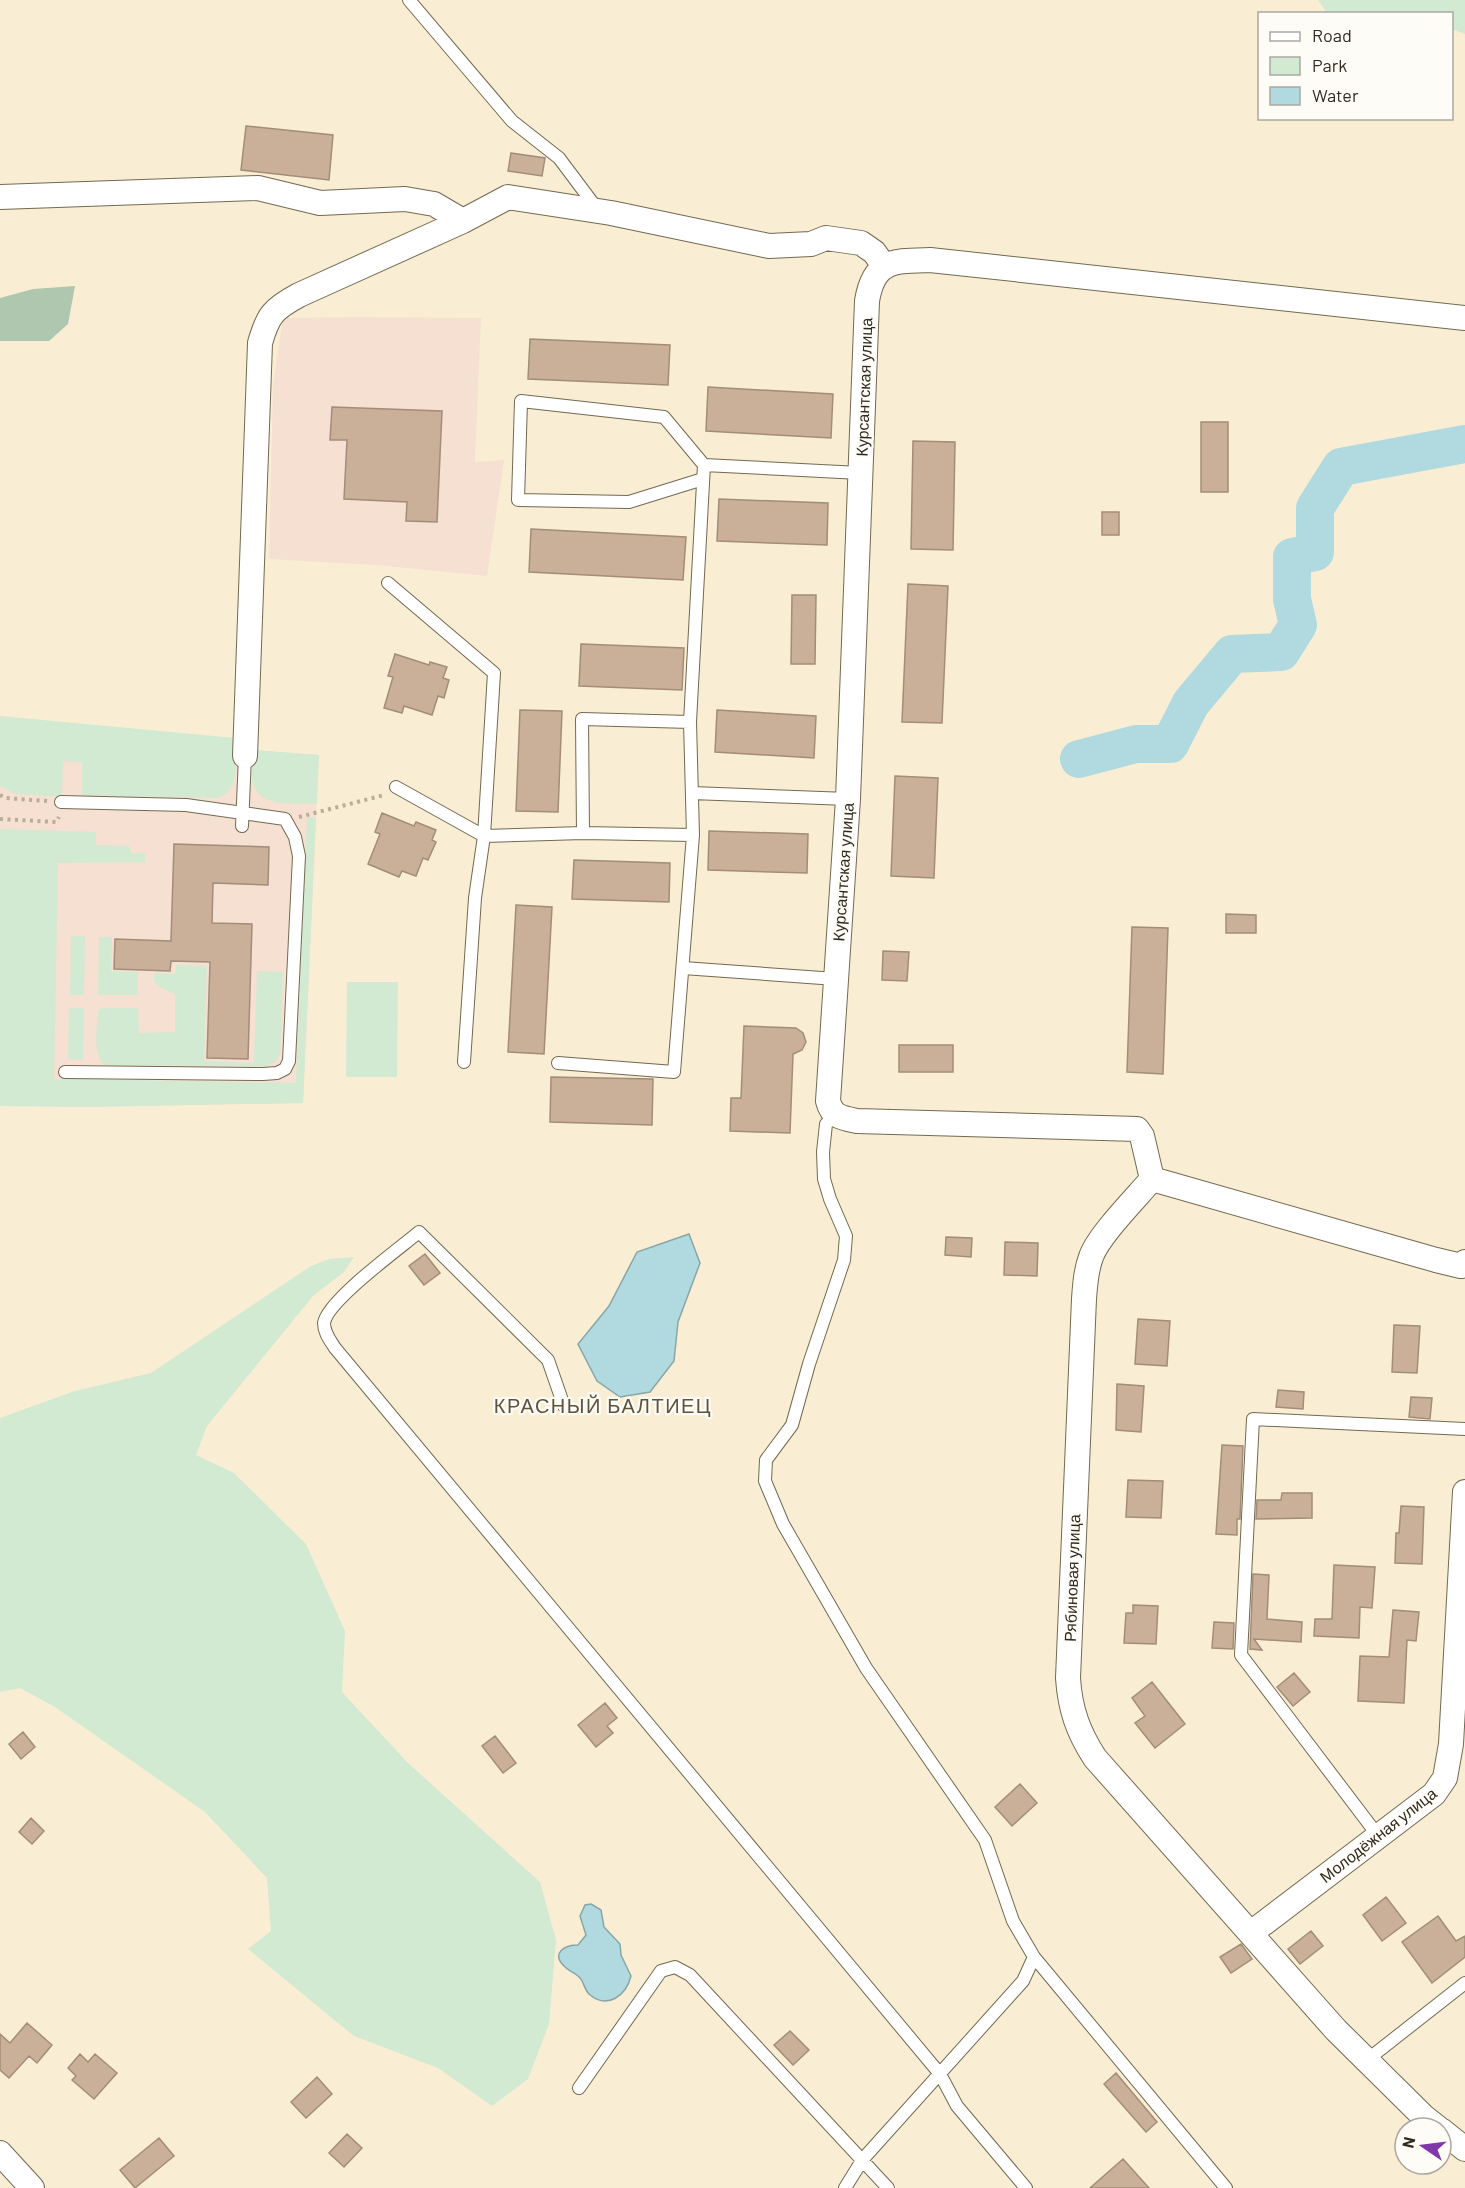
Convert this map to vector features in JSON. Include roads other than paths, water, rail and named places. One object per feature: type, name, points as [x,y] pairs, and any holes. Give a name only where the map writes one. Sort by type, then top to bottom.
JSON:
[{"type":"street","points":[[0,197],[258,188],[320,203],[405,199],[434,204],[463,221]]},
{"type":"street","points":[[245,756],[260,343],[265,324],[278,307],[299,295],[463,221],[508,197],[598,211],[769,246],[811,244],[826,238],[861,243],[874,252],[881,270],[897,261],[930,260],[1465,318]]},
{"type":"street","name":"Курсантская улица","points":[[835,1115],[830,1110],[828,1101],[848,799],[867,301],[870,285],[881,270]]},
{"type":"street","points":[[835,1115],[857,1120],[1137,1129],[1142,1136],[1152,1179],[1464,1271]]},
{"type":"street","name":"Рябиновая улица","points":[[1152,1179],[1099,1241],[1091,1256],[1087,1275],[1084,1299],[1068,1678],[1071,1709],[1095,1758],[1336,2030],[1426,2116]]},
{"type":"street","name":"Молодёжная улица","points":[[1251,1933],[1434,1794],[1445,1778],[1450,1744],[1465,1492]]},
{"type":"street","name":"Рябиновая улица","points":[[1453,2139],[1465,2149]]},
{"type":"street","points":[[0,2154],[32,2188]]},
{"type":"lane","points":[[409,0],[512,121],[559,158],[598,211]]},
{"type":"lane","points":[[558,1064],[674,1072],[693,835],[690,722],[704,478],[704,465],[664,417],[521,401],[518,500],[629,502],[704,478]]},
{"type":"lane","points":[[704,465],[860,473]]},
{"type":"lane","points":[[388,583],[494,673],[484,836],[475,898],[464,1062]]},
{"type":"lane","points":[[583,833],[582,719],[690,722]]},
{"type":"lane","points":[[242,819],[245,756]]},
{"type":"lane","points":[[396,788],[484,836],[583,833],[693,835]]},
{"type":"lane","points":[[692,793],[848,799]]},
{"type":"lane","points":[[61,802],[186,805],[242,819],[285,819],[295,837],[299,856],[289,1061],[285,1069],[263,1074],[65,1072]]},
{"type":"lane","points":[[683,968],[836,980]]},
{"type":"lane","points":[[835,1115],[826,1124],[823,1152],[824,1179],[846,1236],[844,1260],[809,1364],[792,1425],[766,1460],[765,1481],[783,1524],[866,1668],[985,1840],[1014,1921],[1034,1957],[1226,2188]]},
{"type":"lane","points":[[564,1406],[548,1360],[419,1232],[336,1301],[324,1321],[326,1334],[335,1348],[940,2074],[957,2106],[1026,2188]]},
{"type":"lane","points":[[1379,1836],[1241,1655],[1253,1419],[1465,1429]]},
{"type":"lane","points":[[844,2188],[862,2159],[1023,1981],[1034,1957]]},
{"type":"lane","points":[[579,2088],[661,1971],[675,1967],[690,1975],[888,2188]]},
{"type":"lane","points":[[1367,2060],[1465,1983]]},
{"type":"water","points":[[689,1234],[700,1263],[678,1322],[674,1361],[650,1392],[620,1397],[597,1381],[578,1344],[609,1306],[637,1252]]},
{"type":"water","points":[[591,1904],[601,1910],[604,1927],[620,1944],[621,1955],[631,1976],[625,1990],[609,2001],[596,1999],[589,1994],[580,1978],[565,1967],[559,1958],[564,1948],[578,1945],[586,1935],[580,1916],[585,1905]]},
{"type":"waterway","points":[[1079,759],[1136,744],[1170,744],[1191,703],[1232,654],[1281,652],[1298,625],[1292,599],[1292,557],[1315,552],[1315,508],[1341,467],[1465,444]]},
{"type":"district","name":"КРАСНЫЙ БАЛТИЕЦ","points":[[603,1406]]}]
